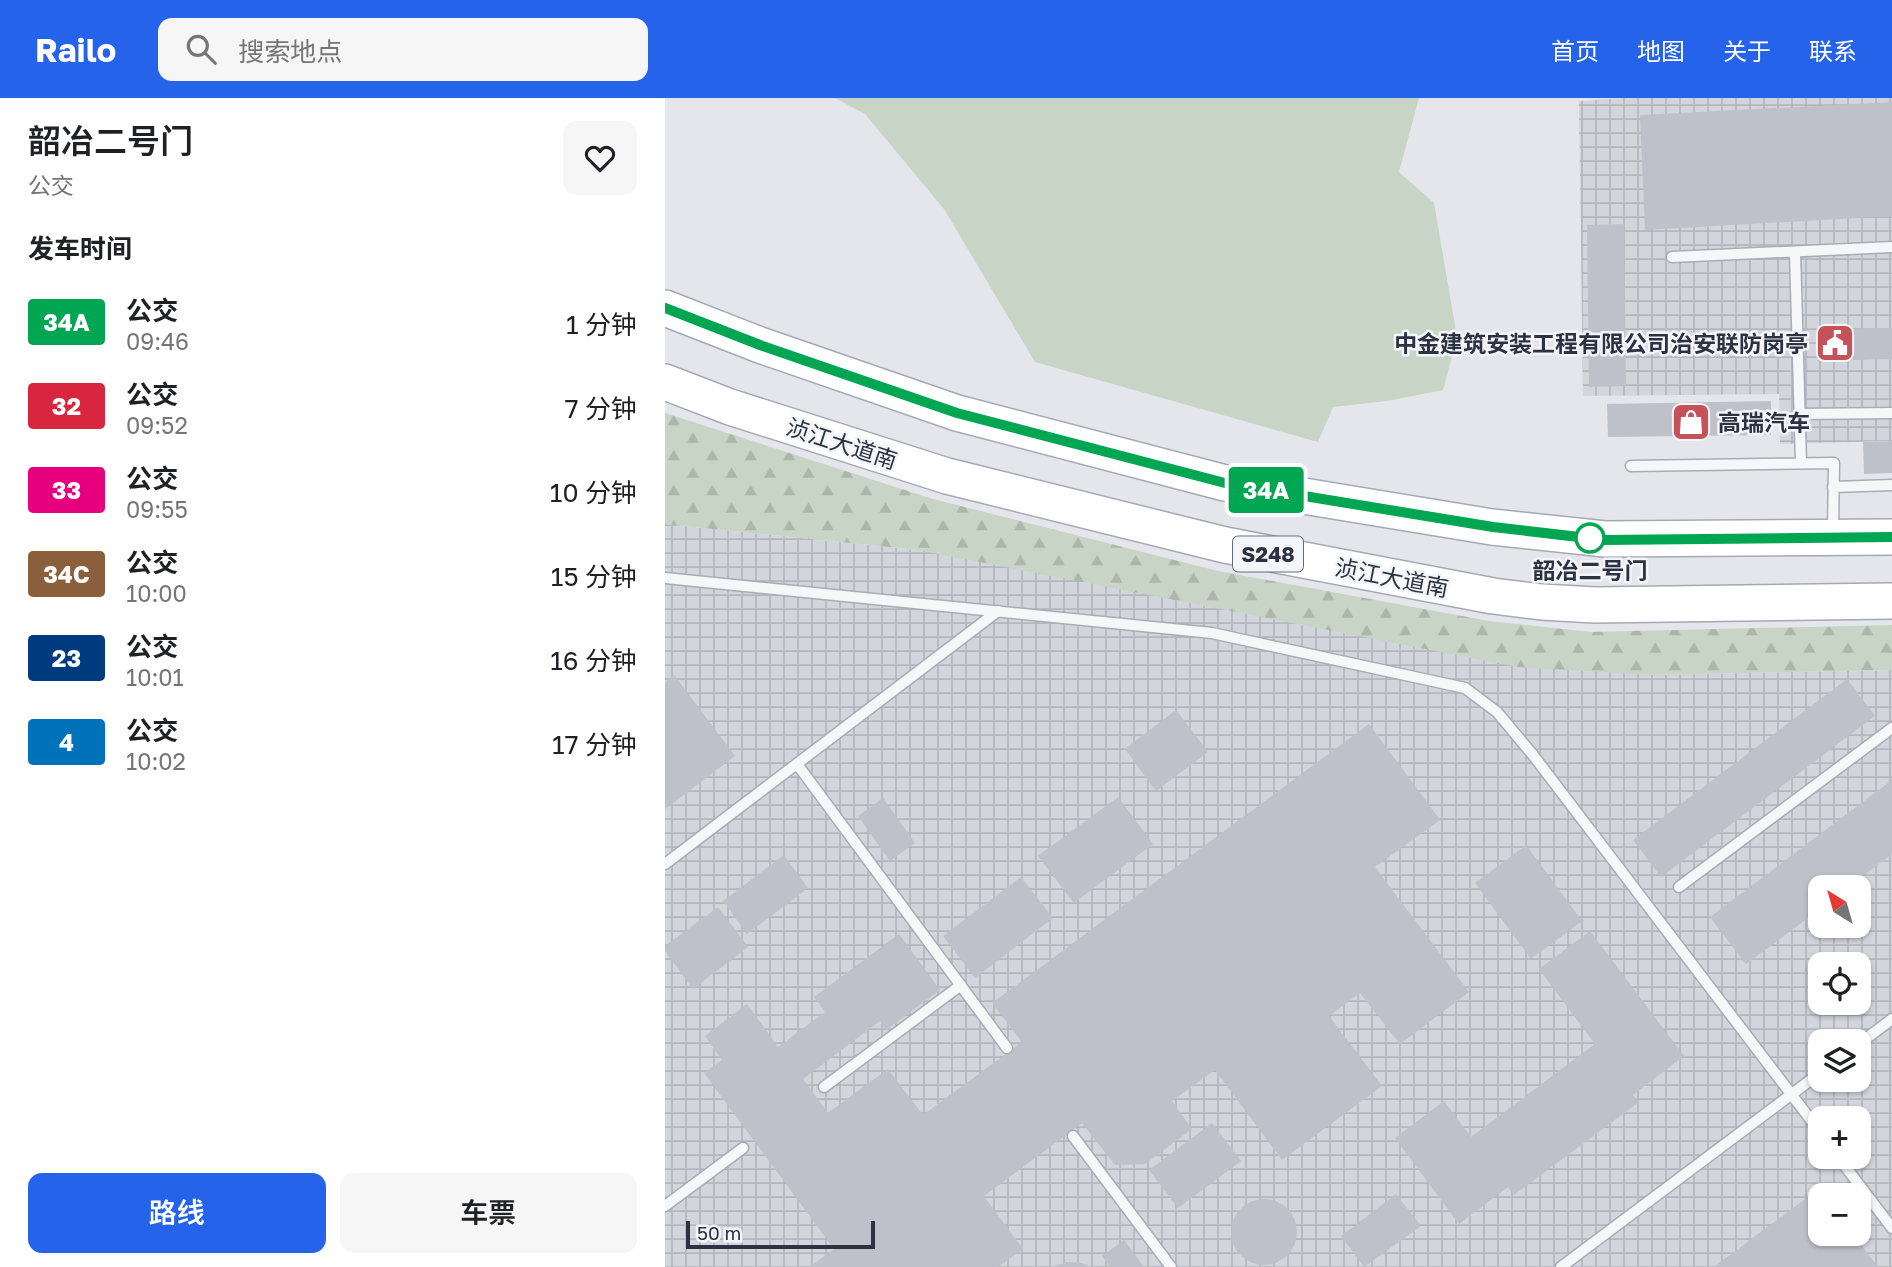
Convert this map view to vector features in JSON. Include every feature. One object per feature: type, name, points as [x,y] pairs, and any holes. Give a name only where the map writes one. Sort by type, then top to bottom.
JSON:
[{"type":"main road","points":[[665,308],[760,345],[957,413],[1225,483],[1493,527],[1605,540],[1892,537]]},
{"type":"main road","name":"浈江大道南","points":[[665,382],[730,407],[947,477],[1225,545],[1493,596],[1595,605],[1892,601]]},
{"type":"lane","points":[[1672,257],[1892,247]]},
{"type":"lane","points":[[1795,252],[1801,463]]},
{"type":"lane","points":[[1800,414],[1892,413]]},
{"type":"lane","points":[[1631,466],[1834,463],[1833,538]]},
{"type":"lane","points":[[1833,486],[1892,485]]},
{"type":"lane","points":[[665,578],[1212,633],[1465,688],[1497,712],[1533,755],[1808,1116]]},
{"type":"lane","points":[[665,864],[998,611]]},
{"type":"lane","points":[[1679,887],[1892,728]]},
{"type":"lane","points":[[797,764],[1007,1048]]},
{"type":"lane","points":[[824,1087],[961,985]]},
{"type":"lane","points":[[1871,1035],[1892,1019]]},
{"type":"lane","points":[[1561,1267],[1808,1082]]},
{"type":"lane","points":[[1073,1136],[1171,1267]]},
{"type":"lane","points":[[665,1206],[743,1148]]},
{"type":"lane","points":[[1847,1169],[1892,1228]]},
{"type":"shaded area","points":[[1624,98],[1892,98],[1892,441],[1780,444],[1779,394],[1583,396],[1579,101]]},
{"type":"shaded area","points":[[665,524],[918,550],[1650,675],[1892,670],[1892,1267],[665,1267]]},
{"type":"green space","points":[[835,98],[1419,98],[1399,172],[1434,203],[1457,337],[1443,390],[1387,401],[1333,407],[1318,442],[1035,362],[944,209],[865,114]]},
{"type":"green space","points":[[665,413],[933,499],[1218,571],[1489,621],[1590,632],[1892,625],[1892,670],[1650,675],[1518,667],[918,550],[665,524]]},
{"type":"building","points":[[1892,102],[1892,216],[1645,230],[1640,115]]},
{"type":"building","points":[[1624,224],[1626,386],[1589,387],[1587,225]]},
{"type":"building","points":[[1892,328],[1892,359],[1818,361],[1818,329]]},
{"type":"building","points":[[1771,401],[1771,435],[1608,437],[1607,404]]},
{"type":"building","points":[[1892,441],[1892,473],[1864,474],[1863,442]]},
{"type":"building","points":[[674,675],[735,756],[665,809],[665,682]]},
{"type":"building","points":[[1847,679],[1875,716],[1661,877],[1633,840]]},
{"type":"building","points":[[1176,710],[1208,752],[1156,791],[1125,749]]},
{"type":"building","points":[[1369,724],[1440,820],[1375,867],[1469,992],[1400,1044],[1360,993],[1329,1016],[1382,1086],[1282,1160],[1215,1070],[1172,1101],[1192,1129],[1145,1164],[1115,1165],[1082,1123],[984,1196],[1023,1249],[998,1267],[810,1267],[834,1249],[704,1073],[722,1060],[705,1036],[747,1004],[778,1047],[825,1012],[814,997],[899,934],[940,990],[886,1030],[880,1021],[803,1079],[828,1113],[888,1069],[923,1115],[1022,1042],[992,1003]]},
{"type":"building","points":[[1892,780],[1892,854],[1864,875],[1808,875],[1808,918],[1746,964],[1710,917]]},
{"type":"building","points":[[1118,797],[1153,844],[1074,903],[1038,856]]},
{"type":"building","points":[[883,798],[915,843],[890,861],[858,816]]},
{"type":"building","points":[[1526,845],[1582,921],[1531,959],[1475,883]]},
{"type":"building","points":[[784,855],[808,888],[747,934],[723,901]]},
{"type":"building","points":[[1021,877],[1053,918],[975,978],[943,936]]},
{"type":"building","points":[[718,907],[748,947],[693,989],[665,951],[665,946]]},
{"type":"building","points":[[1590,931],[1684,1056],[1633,1095],[1639,1102],[1514,1195],[1508,1187],[1459,1224],[1395,1138],[1444,1101],[1471,1137],[1595,1044],[1539,969]]},
{"type":"building","points":[[1212,1123],[1241,1161],[1178,1208],[1149,1170]]},
{"type":"building","points":[[1396,1194],[1421,1226],[1364,1267],[1341,1236]]},
{"type":"building","points":[[1808,1197],[1808,1246],[1862,1246],[1878,1267],[1714,1267]]},
{"type":"building","points":[[1264,1199],[1277,1202],[1287,1209],[1294,1219],[1297,1232],[1294,1245],[1287,1255],[1277,1262],[1264,1265],[1251,1262],[1241,1255],[1234,1245],[1231,1232],[1234,1219],[1241,1209],[1251,1202]]},
{"type":"building","points":[[1124,1240],[1144,1267],[1110,1267],[1102,1256]]},
{"type":"building","points":[[1068,1262],[1082,1263],[1091,1267],[1050,1267]]},
{"type":"bus line","name":"34A","points":[[665,308],[760,345],[957,413],[1225,483],[1493,527],[1605,540],[1892,537]]},
{"type":"place","name":"中金建筑安装工程有限公司治安联防岗亭","points":[[1835,343]]},
{"type":"place","name":"高瑞汽车","points":[[1691,422]]},
{"type":"place","name":"韶冶二号门","points":[[1590,538]]}]
